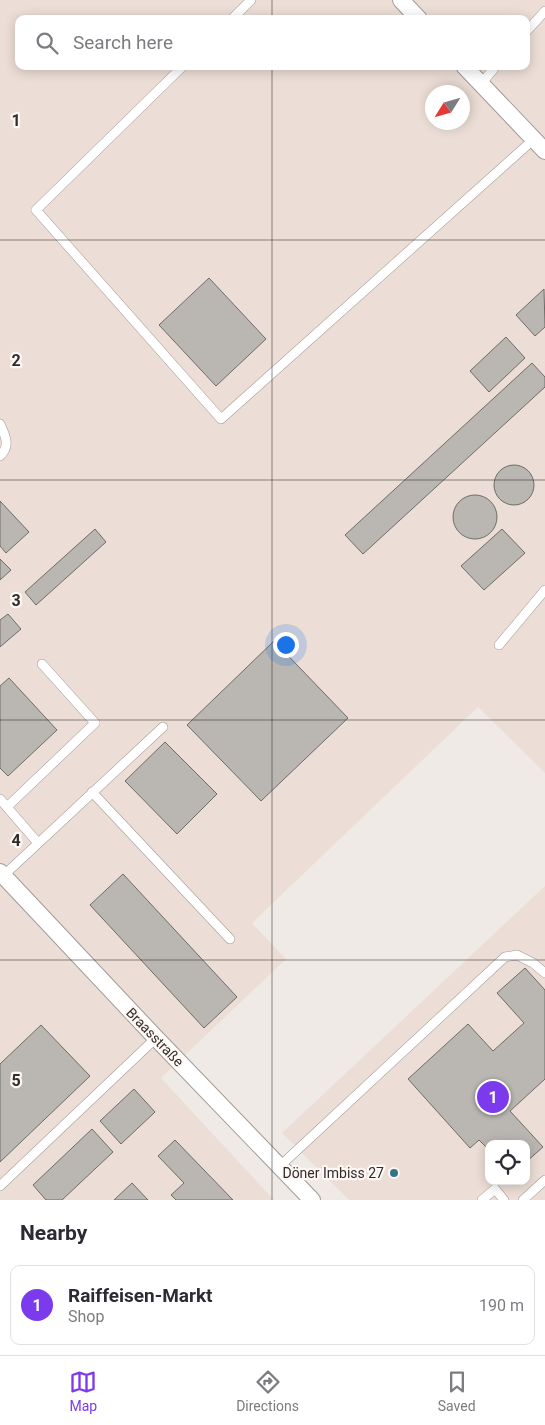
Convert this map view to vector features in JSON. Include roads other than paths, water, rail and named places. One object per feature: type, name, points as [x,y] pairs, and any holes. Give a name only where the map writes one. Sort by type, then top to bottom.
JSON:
[{"type":"street","points":[[401,0],[415,15]]},
{"type":"street","points":[[468,70],[545,151]]},
{"type":"street","name":"Braasstraße","points":[[2,874],[312,1200]]},
{"type":"lane","points":[[236,15],[251,0]]},
{"type":"lane","points":[[530,28],[545,11]]},
{"type":"lane","points":[[179,70],[36,210],[221,419],[534,138]]},
{"type":"lane","points":[[481,84],[493,70]]},
{"type":"lane","points":[[0,424],[7,441],[4,452],[0,456]]},
{"type":"lane","points":[[499,645],[545,590]]},
{"type":"lane","points":[[7,807],[95,723],[42,664]]},
{"type":"lane","points":[[2,874],[163,727]]},
{"type":"lane","points":[[92,792],[230,939]]},
{"type":"lane","points":[[0,799],[38,843]]},
{"type":"lane","points":[[280,1166],[505,957],[517,955],[533,963],[545,973]]},
{"type":"lane","points":[[0,1186],[156,1038]]},
{"type":"lane","points":[[523,1200],[545,1180]]},
{"type":"lane","points":[[482,1200],[495,1189],[504,1200]]},
{"type":"place","name":"Raiffeisen-Markt","points":[[493,1097]]},
{"type":"place","name":"Döner Imbiss 27","points":[[394,1173]]}]
